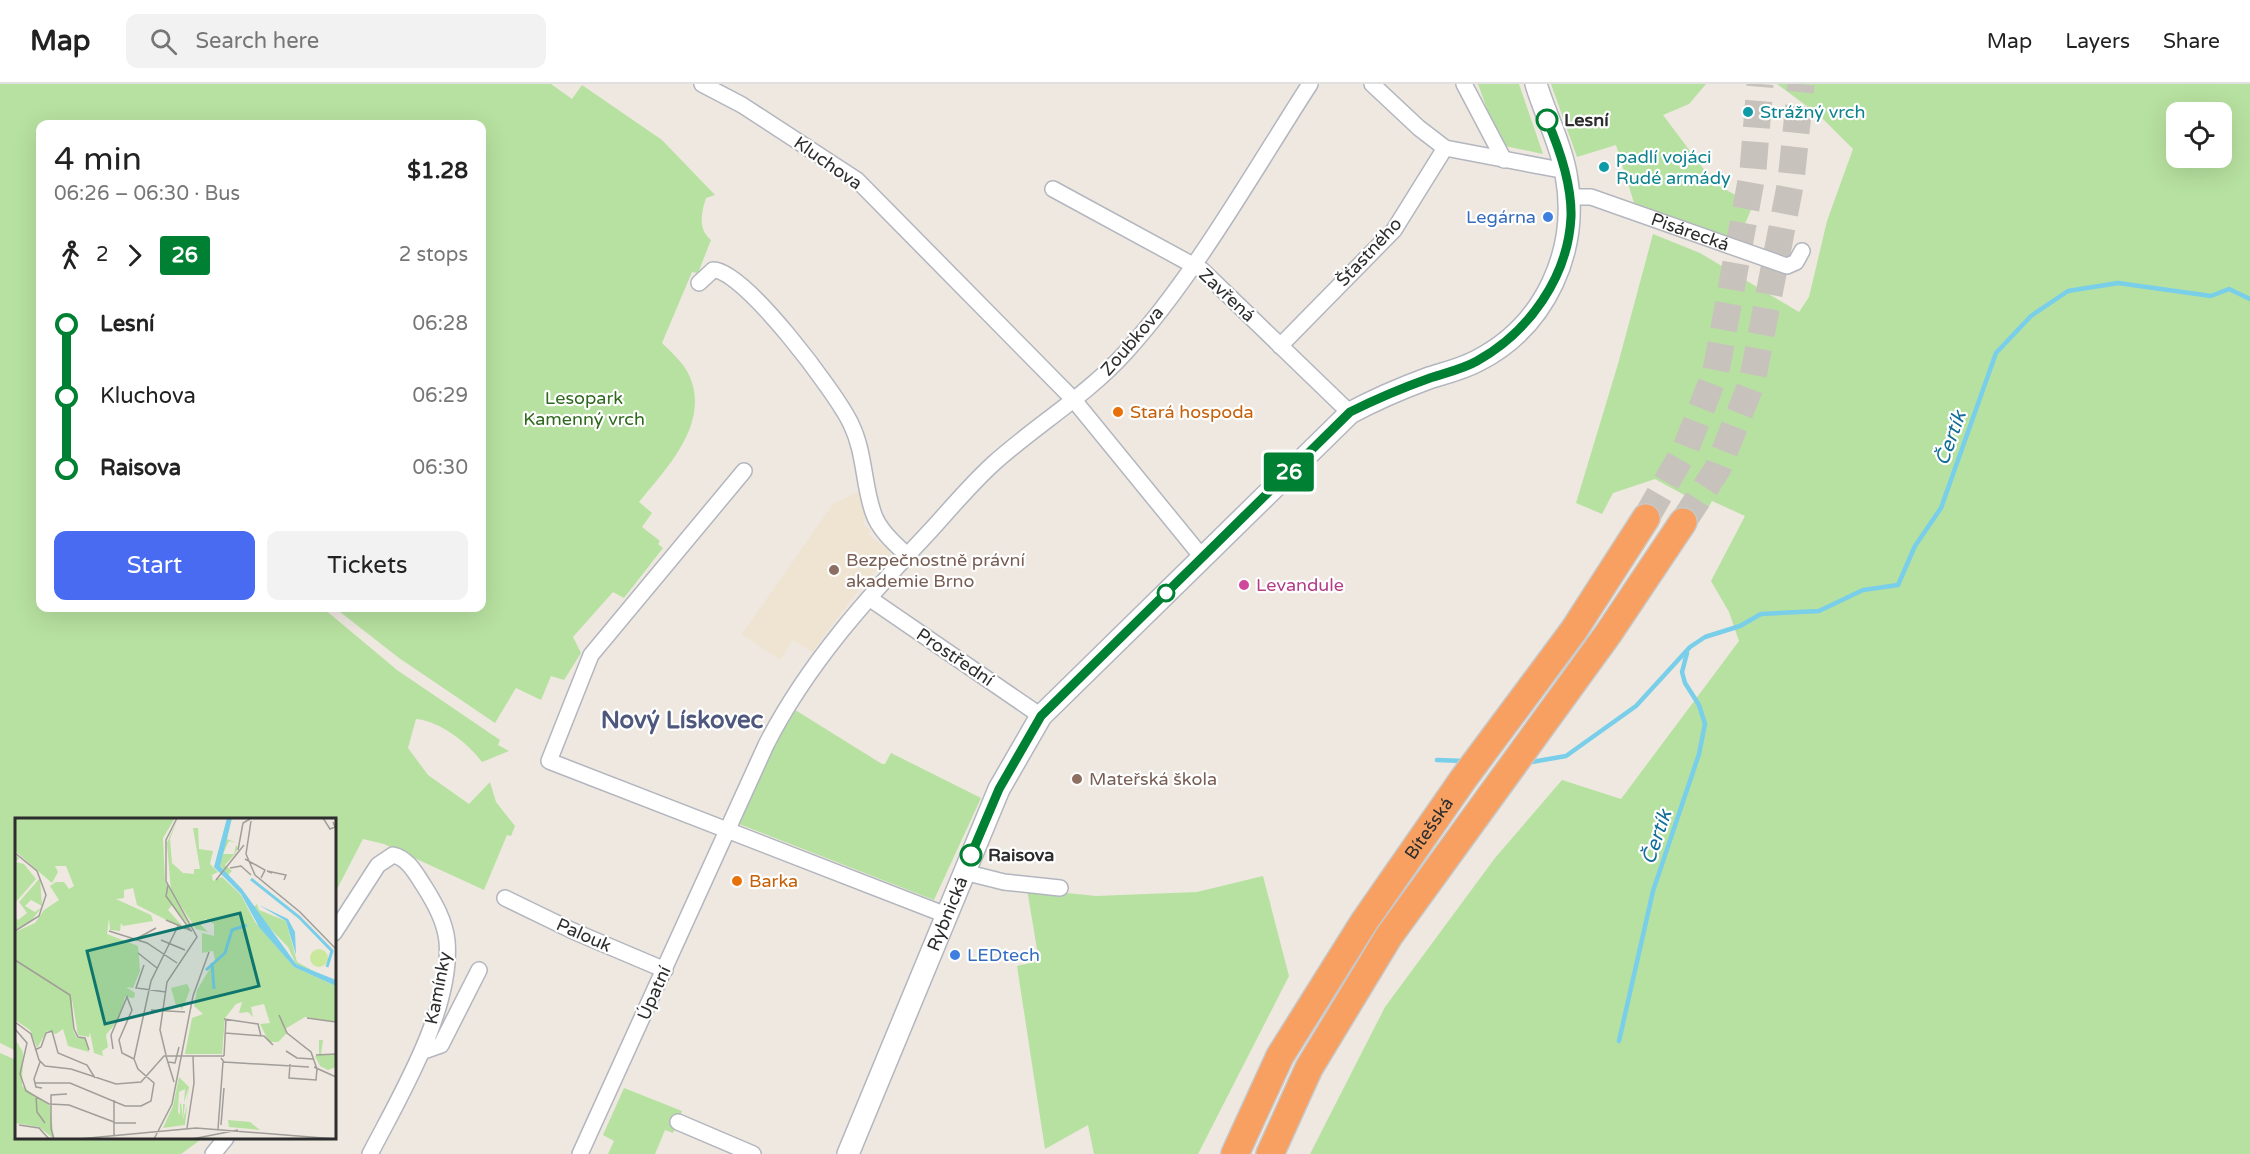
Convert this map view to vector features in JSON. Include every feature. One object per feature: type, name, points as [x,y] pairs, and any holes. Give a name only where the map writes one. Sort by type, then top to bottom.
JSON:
[{"type":"highway","name":"Bítešská","points":[[1235,1154],[1286,1047],[1364,922],[1464,778],[1574,630],[1646,518]]},
{"type":"highway","name":"Bítešská","points":[[1270,1154],[1309,1068],[1389,936],[1608,634],[1683,522]]},
{"type":"street","name":"Zoubkova","points":[[727,832],[780,718],[831,643],[907,555],[992,465],[1073,399],[1089,389],[1124,354],[1193,264],[1310,84]]},
{"type":"street","points":[[1371,84],[1419,128],[1445,148],[1566,171],[1536,84]]},
{"type":"street","points":[[1464,84],[1504,160]]},
{"type":"street","name":"Kluchova","points":[[711,86],[856,180],[1073,399],[1202,557]]},
{"type":"street","name":"Šťastného","points":[[1281,346],[1394,230],[1445,148]]},
{"type":"street","name":"Rybnická","points":[[848,1154],[999,789],[1041,716],[1350,412],[1385,394],[1477,361],[1513,336],[1539,307],[1561,269],[1571,218],[1566,171]]},
{"type":"street","name":"Zavřená","points":[[1053,189],[1206,273],[1350,412]]},
{"type":"street","name":"Pisárecká","points":[[1570,197],[1591,197],[1787,266],[1796,262],[1802,251]]},
{"type":"street","points":[[699,283],[713,270],[727,273],[773,317],[831,390],[851,424],[863,455],[873,513],[883,529],[907,555]]},
{"type":"street","points":[[744,471],[591,655],[549,761],[727,832],[946,915]]},
{"type":"street","name":"Prostřední","points":[[869,598],[1041,716]]},
{"type":"street","name":"Úpatní","points":[[580,1154],[727,832]]},
{"type":"street","name":"Kamínky","points":[[336,930],[378,865],[393,855],[405,860],[430,897],[447,941],[443,980],[424,1051],[370,1154]]},
{"type":"street","points":[[964,872],[1004,882],[1060,888]]},
{"type":"street","name":"Palouk","points":[[505,898],[573,931],[665,970]]},
{"type":"street","points":[[424,1051],[441,1045],[479,970]]},
{"type":"street","points":[[678,1122],[753,1154]]},
{"type":"street","points":[[213,1154],[224,1139]]},
{"type":"shaded area","name":"Bezpečnostně právní akademie Brno","points":[[864,489],[867,514],[863,525],[871,530],[868,535],[890,550],[891,557],[863,584],[812,652],[793,640],[780,660],[742,634],[833,504]]},
{"type":"green space","name":"Lesopark Kamenný vrch","points":[[0,84],[551,84],[572,99],[582,85],[662,140],[715,195],[706,198],[702,215],[702,226],[711,240],[698,273],[692,272],[662,343],[681,362],[689,375],[694,393],[694,410],[683,444],[662,475],[639,502],[652,513],[642,527],[660,541],[658,544],[663,548],[624,598],[613,592],[573,637],[581,653],[564,680],[551,676],[541,700],[516,688],[495,723],[399,658],[340,612],[486,612],[486,120],[36,120],[36,612],[328,612],[397,670],[500,740],[498,745],[509,751],[482,762],[444,728],[416,719],[408,748],[428,775],[469,804],[490,782],[496,802],[515,826],[511,836],[507,835],[484,890],[384,844],[363,839],[336,891],[336,818],[15,818],[15,1050],[0,1043]]},
{"type":"green space","points":[[1478,84],[1519,84],[1543,154],[1500,145]]},
{"type":"green space","points":[[1551,84],[1706,84],[1689,104],[1663,115],[1714,183],[1753,205],[1737,243],[1635,206],[1616,145],[1577,157]]},
{"type":"green space","points":[[1777,84],[2250,84],[2250,1154],[1310,1154],[1385,1007],[1495,858],[1562,780],[1621,799],[1739,641],[1729,612],[1711,581],[1745,516],[1712,501],[1708,508],[1655,479],[1613,493],[1602,514],[1576,503],[1618,364],[1653,234],[1700,253],[1799,312],[1809,297],[1827,221],[1853,149],[1819,115]]},
{"type":"green space","points":[[792,708],[882,764],[885,764],[891,753],[981,798],[934,900],[739,824],[777,736]]},
{"type":"green space","points":[[1263,876],[1289,976],[1198,1154],[1094,1154],[1088,1125],[1045,1149],[1017,966],[1039,961],[1027,889],[1096,896],[1197,892]]},
{"type":"green space","points":[[0,1053],[15,1060],[15,1139],[202,1139],[181,1154],[0,1154]]},
{"type":"green space","points":[[624,1088],[682,1111],[673,1133],[665,1130],[655,1154],[608,1154],[614,1141],[603,1135]]},
{"type":"waterway","name":"Čertík","points":[[1526,763],[1566,756],[1636,706],[1690,647],[1705,637],[1740,626],[1761,614],[1819,611],[1863,590],[1898,585],[1915,546],[1941,508],[1996,353],[2031,316],[2068,291],[2118,283],[2211,296],[2229,289],[2250,299]]},
{"type":"waterway","name":"Čertík","points":[[1619,1041],[1653,891],[1699,754],[1705,724],[1699,705],[1685,683],[1682,672],[1687,653]]},
{"type":"waterway","name":"Čertík","points":[[1437,760],[1464,761]]},
{"type":"tunnel","points":[[1646,518],[1686,448],[1716,371],[1753,170],[1760,84]]},
{"type":"tunnel","points":[[1683,522],[1718,468],[1752,382],[1791,181],[1801,84]]},
{"type":"bus line","name":"26","points":[[971,855],[999,789],[1041,716],[1350,412],[1385,394],[1477,361],[1513,336],[1539,307],[1561,269],[1571,218],[1566,171],[1547,120]]},
{"type":"place","name":"Strážný vrch","points":[[1748,112]]},
{"type":"place","name":"Lesní","points":[[1547,120]]},
{"type":"place","name":"padlí vojáci Rudé armády","points":[[1604,167]]},
{"type":"place","name":"Legárna","points":[[1548,217]]},
{"type":"place","name":"Stará hospoda","points":[[1118,412]]},
{"type":"place","name":"Bezpečnostně právní akademie Brno","points":[[834,570]]},
{"type":"place","name":"Levandule","points":[[1244,585]]},
{"type":"place","name":"Mateřská škola","points":[[1077,779]]},
{"type":"place","name":"Raisova","points":[[971,855]]},
{"type":"place","name":"Barka","points":[[737,881]]},
{"type":"place","name":"LEDtech","points":[[955,955]]},
{"type":"district","name":"Nový Lískovec","points":[[682,720]]}]
